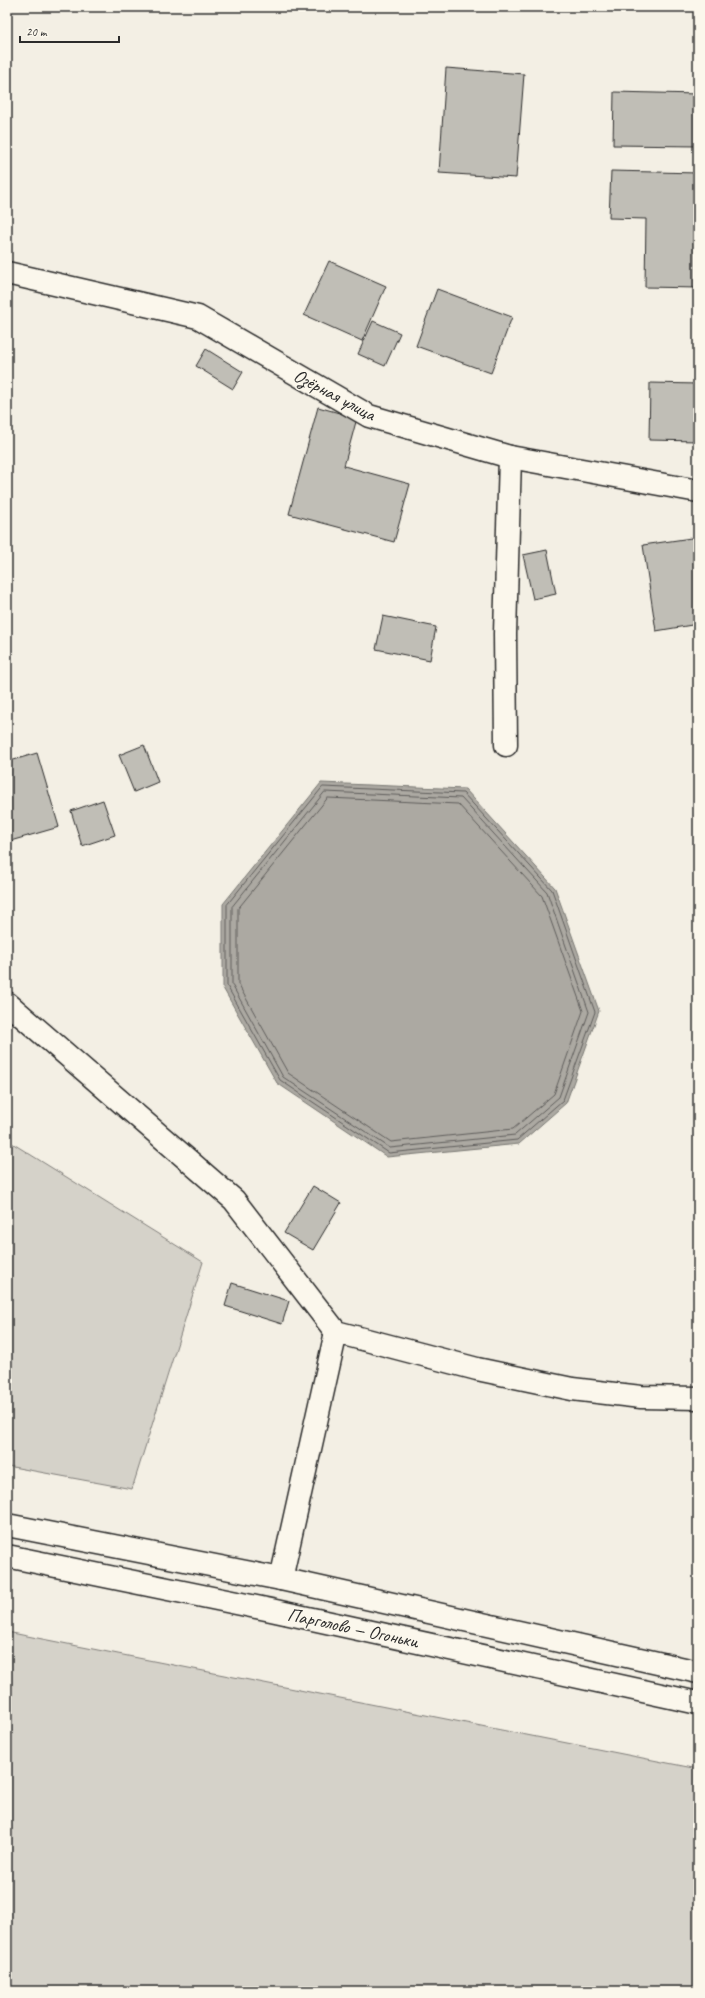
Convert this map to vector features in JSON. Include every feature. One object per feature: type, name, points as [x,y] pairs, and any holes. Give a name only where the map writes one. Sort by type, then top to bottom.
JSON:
[{"type":"street","name":"Озёрная улица","points":[[7,273],[198,317],[369,416],[510,457],[698,491]]},
{"type":"street","points":[[506,745],[505,634],[510,457]]},
{"type":"street","points":[[7,1003],[234,1200],[336,1332],[477,1369],[572,1389],[641,1397],[698,1398]]},
{"type":"street","points":[[281,1579],[336,1332]]},
{"type":"street","name":"Парголово — Огоньки","points":[[7,1525],[281,1579],[698,1672]]},
{"type":"street","name":"Парголово — Огоньки","points":[[7,1556],[271,1610],[698,1703]]},
{"type":"shaded area","points":[[7,1140],[203,1262],[132,1489],[7,1466]]},
{"type":"shaded area","points":[[7,1632],[698,1769],[698,1991],[7,1991]]},
{"type":"water","points":[[321,783],[465,789],[555,888],[599,1011],[566,1103],[519,1144],[387,1157],[277,1083],[223,988],[223,904]]},
{"type":"building","points":[[446,68],[524,74],[516,178],[439,173]]},
{"type":"building","points":[[614,92],[698,94],[698,146],[613,145]]},
{"type":"building","points":[[611,171],[698,173],[698,288],[645,287],[646,219],[609,218]]},
{"type":"building","points":[[329,261],[386,286],[362,341],[304,315]]},
{"type":"building","points":[[437,289],[512,317],[491,373],[416,346]]},
{"type":"building","points":[[373,321],[400,333],[385,366],[358,354]]},
{"type":"building","points":[[206,349],[243,372],[233,389],[196,366]]},
{"type":"building","points":[[650,383],[698,384],[698,441],[649,440]]},
{"type":"building","points":[[318,407],[357,418],[344,466],[410,484],[394,542],[289,514]]},
{"type":"building","points":[[698,537],[698,624],[656,631],[643,545]]},
{"type":"building","points":[[547,550],[556,594],[533,599],[523,555]]},
{"type":"building","points":[[383,616],[436,627],[430,660],[376,649]]},
{"type":"building","points":[[144,745],[158,782],[134,792],[119,755]]},
{"type":"building","points":[[37,753],[59,827],[7,842],[7,762]]},
{"type":"building","points":[[103,800],[115,835],[82,846],[71,811]]},
{"type":"building","points":[[313,1186],[341,1203],[313,1250],[284,1233]]},
{"type":"building","points":[[232,1283],[289,1301],[282,1324],[225,1306]]}]
